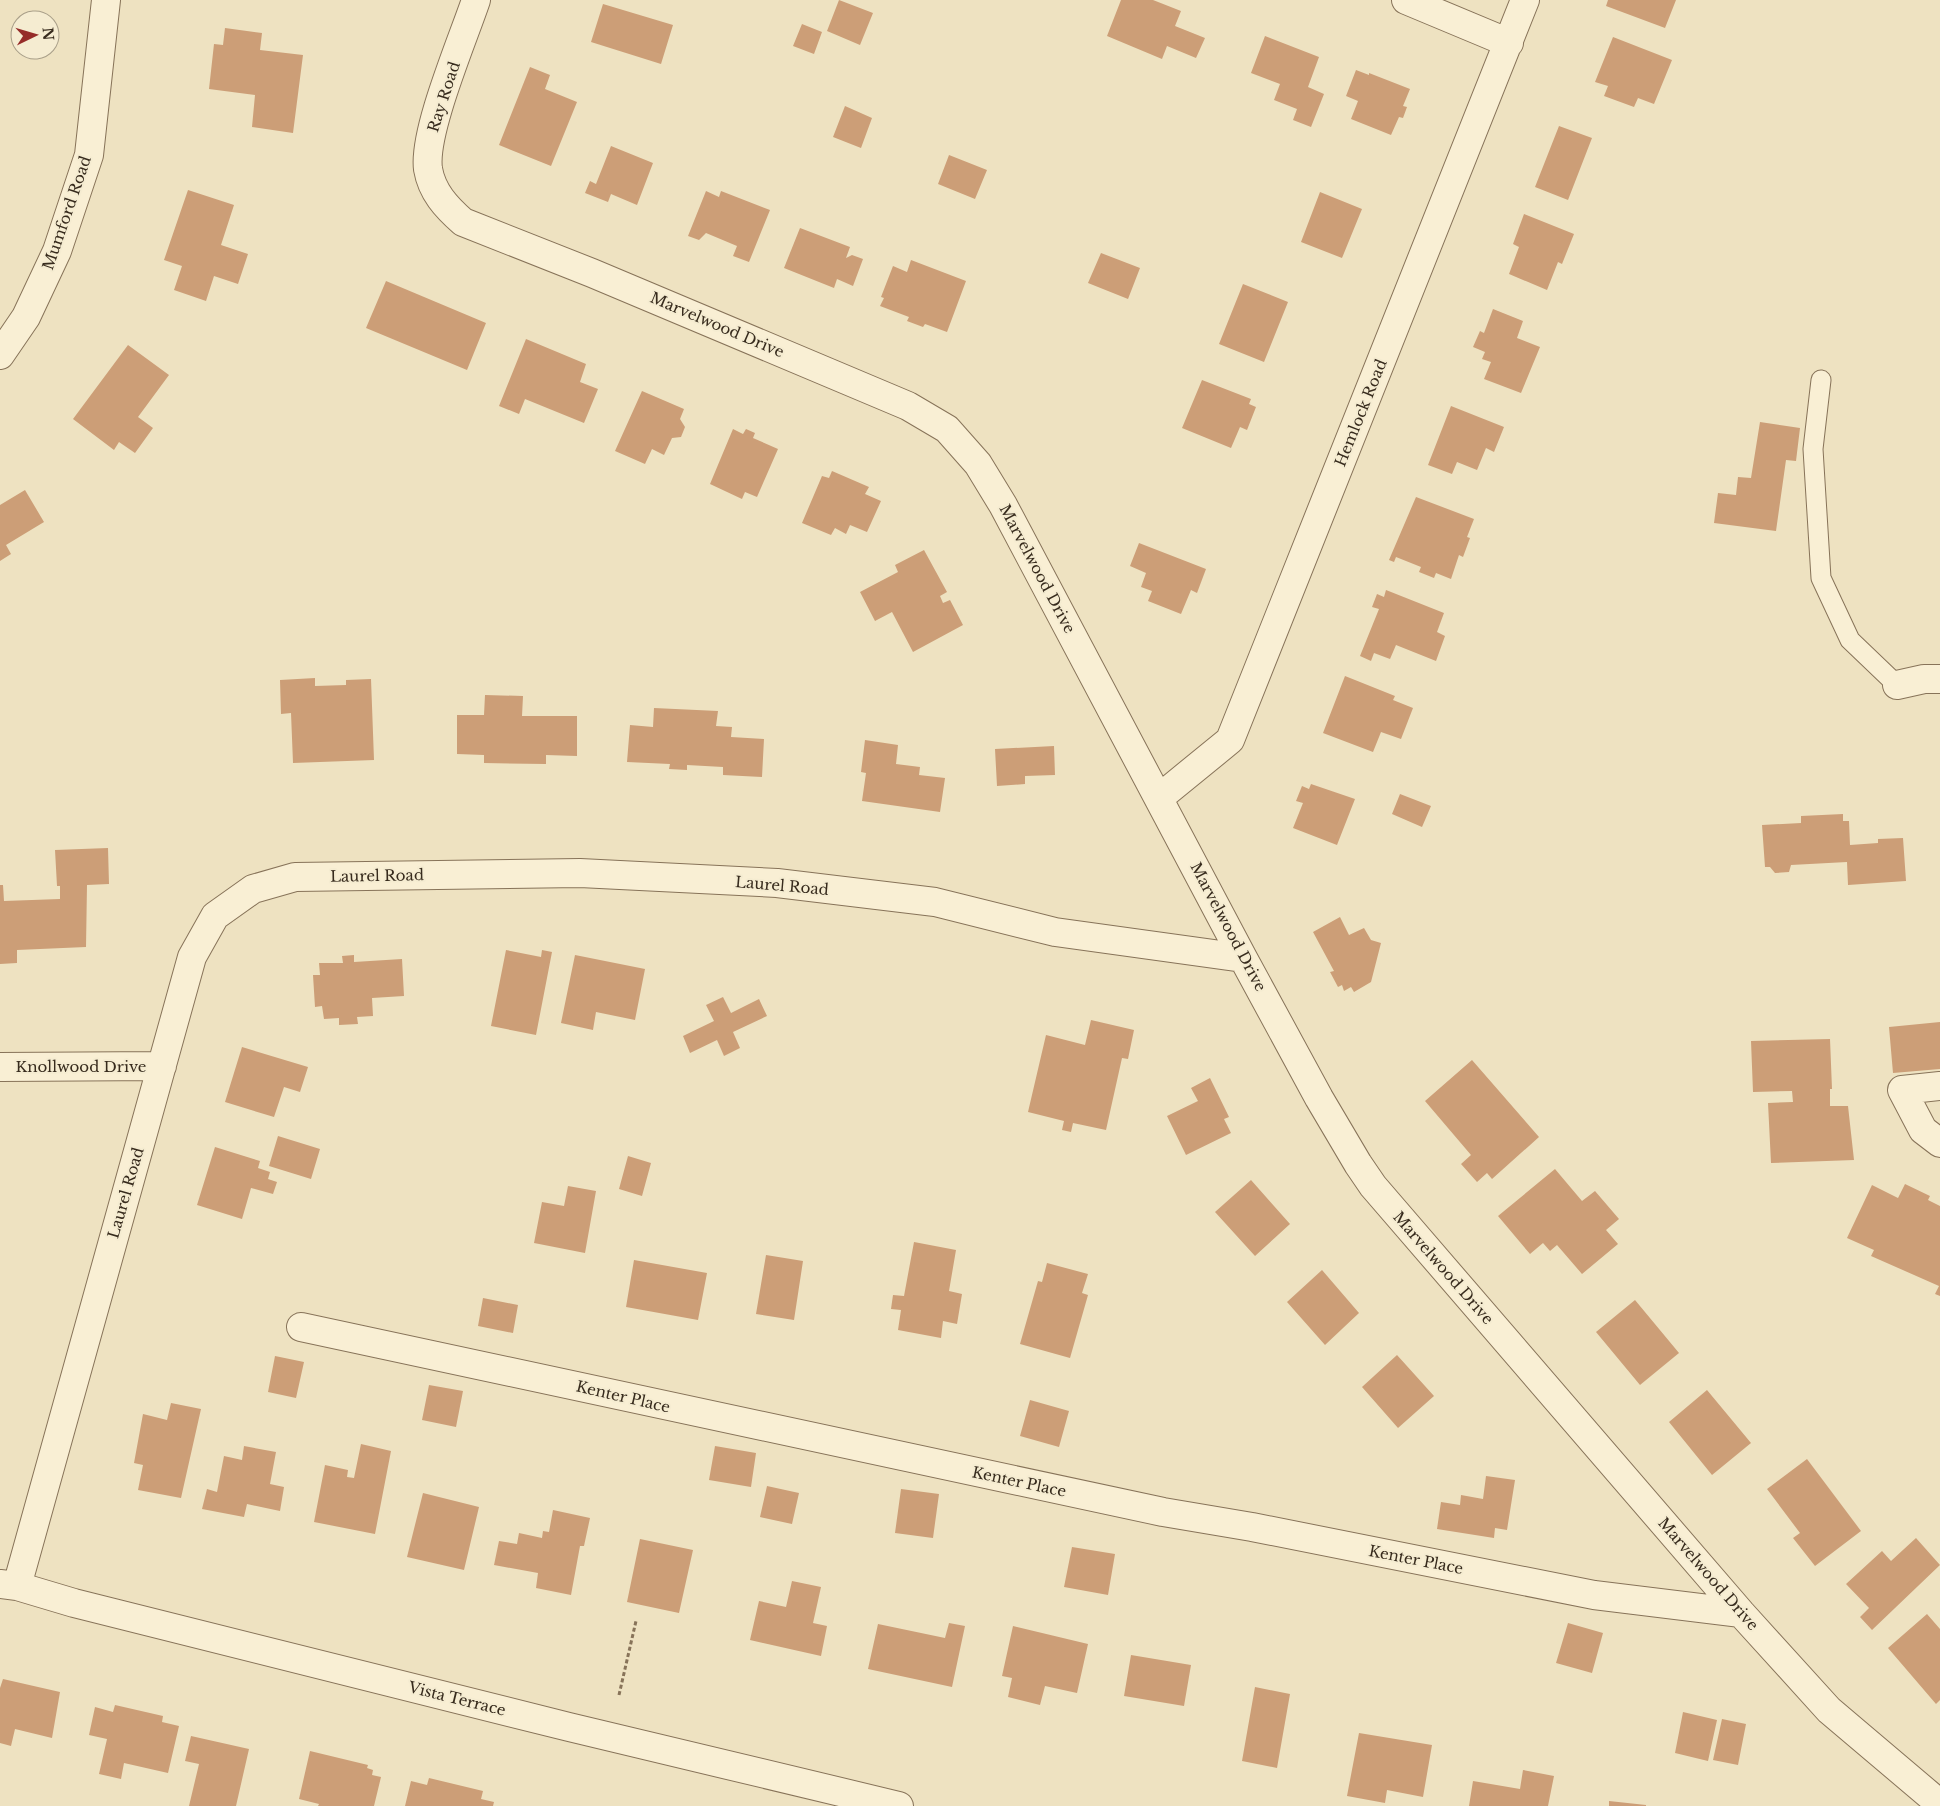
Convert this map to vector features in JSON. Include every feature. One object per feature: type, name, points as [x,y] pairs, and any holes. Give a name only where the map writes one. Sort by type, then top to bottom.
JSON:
[{"type":"street","name":"Mumford Road","points":[[0,356],[26,317],[57,251],[89,155],[106,0]]},
{"type":"street","name":"Ray Road","points":[[436,194],[428,170],[429,145],[476,0]]},
{"type":"street","points":[[1406,0],[1509,43]]},
{"type":"street","name":"Hemlock Road","points":[[1159,798],[1230,740],[1525,0]]},
{"type":"street","name":"Marvelwood Drive","points":[[436,194],[448,209],[463,222],[908,406],[947,430],[978,464],[1003,505],[1243,958],[1320,1098],[1373,1186],[1741,1613],[1829,1710],[1940,1804]]},
{"type":"street","points":[[1897,686],[1924,679],[1940,679]]},
{"type":"street","name":"Laurel Road","points":[[8,1585],[162,1066],[192,957],[215,916],[253,889],[295,876],[580,873],[777,883],[935,902],[1055,932],[1243,958]]},
{"type":"street","name":"Knollwood Drive","points":[[0,1067],[162,1066]]},
{"type":"street","points":[[1940,1086],[1902,1090],[1923,1130],[1940,1143]]},
{"type":"street","name":"Kenter Place","points":[[301,1327],[1163,1512],[1252,1527],[1594,1595],[1741,1613]]},
{"type":"street","name":"Vista Terrace","points":[[8,1585],[559,1724],[900,1806]]},
{"type":"lane","points":[[1821,380],[1813,449],[1821,578],[1850,640],[1897,686]]},
{"type":"path","points":[[619,1695],[636,1621]]},
{"type":"building","points":[[839,0],[873,13],[860,45],[827,31]]},
{"type":"building","points":[[1121,0],[1153,0],[1181,11],[1175,26],[1205,38],[1196,58],[1167,46],[1162,59],[1107,36]]},
{"type":"building","points":[[1608,0],[1676,0],[1665,28],[1606,6]]},
{"type":"building","points":[[603,4],[673,25],[661,64],[591,42]]},
{"type":"building","points":[[802,24],[822,32],[814,54],[793,46]]},
{"type":"building","points":[[225,28],[262,33],[260,50],[303,55],[293,133],[252,127],[255,95],[209,89],[214,44],[223,45]]},
{"type":"building","points":[[1265,36],[1319,57],[1308,87],[1324,94],[1311,127],[1293,120],[1297,109],[1274,100],[1280,84],[1251,73]]},
{"type":"building","points":[[1613,37],[1672,60],[1654,104],[1638,98],[1634,107],[1604,96],[1608,86],[1595,82]]},
{"type":"building","points":[[530,67],[550,75],[545,89],[577,102],[551,166],[499,145]]},
{"type":"building","points":[[1356,70],[1410,89],[1403,106],[1407,107],[1403,118],[1399,117],[1391,135],[1351,119],[1358,101],[1346,96]]},
{"type":"building","points":[[845,106],[872,118],[861,148],[833,137]]},
{"type":"building","points":[[1559,126],[1592,138],[1568,200],[1535,187]]},
{"type":"building","points":[[611,146],[653,163],[637,205],[611,194],[608,202],[585,193],[590,181],[596,184]]},
{"type":"building","points":[[949,155],[987,170],[975,199],[938,184]]},
{"type":"building","points":[[188,190],[234,205],[221,245],[248,254],[238,284],[214,276],[206,301],[174,290],[182,266],[164,260]]},
{"type":"building","points":[[706,191],[719,197],[721,191],[770,210],[749,262],[733,256],[737,246],[706,233],[699,240],[688,236]]},
{"type":"building","points":[[1320,192],[1362,209],[1342,258],[1301,242]]},
{"type":"building","points":[[1524,214],[1574,234],[1562,264],[1558,262],[1547,290],[1509,274],[1519,247],[1513,244]]},
{"type":"building","points":[[800,228],[850,247],[846,258],[852,255],[863,259],[853,286],[837,279],[834,288],[784,268]]},
{"type":"building","points":[[1101,253],[1140,268],[1128,299],[1088,283]]},
{"type":"building","points":[[911,260],[966,281],[947,332],[925,324],[923,327],[907,321],[909,317],[880,306],[884,298],[881,297],[893,266],[907,272]]},
{"type":"building","points":[[386,281],[486,323],[467,370],[366,328]]},
{"type":"building","points":[[1243,284],[1288,302],[1264,362],[1219,344]]},
{"type":"building","points":[[1493,309],[1523,321],[1517,338],[1540,347],[1521,393],[1484,379],[1491,362],[1482,359],[1485,352],[1473,347],[1480,331],[1484,333]]},
{"type":"building","points":[[526,339],[586,364],[580,382],[598,389],[584,423],[525,399],[519,414],[499,406]]},
{"type":"building","points":[[128,345],[169,375],[138,417],[153,428],[135,453],[119,442],[114,450],[73,419]]},
{"type":"building","points":[[1202,380],[1251,399],[1249,404],[1256,407],[1247,430],[1240,427],[1231,448],[1182,428]]},
{"type":"building","points":[[642,391],[684,409],[680,419],[685,427],[681,437],[672,438],[664,455],[652,449],[645,464],[615,451]]},
{"type":"building","points":[[1451,406],[1504,427],[1494,452],[1486,448],[1477,470],[1457,462],[1452,474],[1428,465]]},
{"type":"building","points":[[1760,422],[1800,428],[1796,461],[1786,460],[1776,531],[1714,523],[1718,493],[1736,495],[1738,477],[1751,478]]},
{"type":"building","points":[[733,429],[743,434],[746,429],[755,433],[753,438],[778,449],[757,497],[745,492],[742,499],[710,484]]},
{"type":"building","points":[[832,471],[869,487],[865,494],[881,501],[867,532],[850,525],[846,534],[835,528],[831,535],[802,523],[822,476],[829,478]]},
{"type":"building","points":[[25,490],[44,522],[6,545],[11,554],[0,561],[0,505]]},
{"type":"building","points":[[1416,497],[1474,519],[1467,537],[1470,538],[1463,557],[1459,555],[1451,579],[1436,573],[1434,578],[1419,572],[1421,567],[1396,557],[1394,562],[1389,560]]},
{"type":"building","points":[[1139,543],[1206,569],[1197,593],[1191,590],[1181,614],[1148,601],[1152,591],[1141,587],[1146,573],[1130,566]]},
{"type":"building","points":[[924,550],[947,592],[940,596],[943,603],[950,600],[963,625],[913,652],[892,612],[875,621],[860,592],[898,572],[895,565]]},
{"type":"building","points":[[1386,590],[1444,613],[1437,632],[1445,636],[1436,661],[1396,645],[1390,659],[1374,653],[1371,661],[1360,656],[1379,609],[1372,607],[1377,594],[1384,597]]},
{"type":"building","points":[[1345,676],[1395,696],[1393,700],[1413,708],[1401,739],[1381,732],[1373,752],[1323,733]]},
{"type":"building","points":[[315,678],[315,686],[346,685],[346,680],[371,679],[374,760],[293,763],[291,713],[281,714],[280,680]]},
{"type":"building","points":[[485,695],[523,696],[522,716],[577,716],[577,756],[546,755],[546,764],[484,763],[484,755],[457,754],[457,715],[484,715]]},
{"type":"building","points":[[654,708],[718,711],[716,726],[732,727],[731,737],[764,739],[762,777],[723,775],[723,767],[687,765],[687,770],[669,769],[670,764],[627,762],[630,725],[653,727]]},
{"type":"building","points":[[865,740],[898,745],[896,764],[920,767],[919,775],[945,778],[940,812],[862,801],[866,773],[861,772]]},
{"type":"building","points":[[1054,746],[1055,775],[1025,776],[1025,784],[997,786],[995,749]]},
{"type":"building","points":[[1311,784],[1355,799],[1337,845],[1293,828],[1303,803],[1296,801],[1302,786],[1309,789]]},
{"type":"building","points":[[1400,794],[1431,806],[1422,827],[1392,814]]},
{"type":"building","points":[[1843,814],[1843,821],[1849,821],[1850,845],[1878,843],[1878,839],[1903,838],[1906,881],[1848,885],[1847,862],[1791,865],[1789,872],[1775,873],[1770,867],[1765,867],[1762,825],[1801,823],[1801,816]]},
{"type":"building","points":[[108,848],[109,884],[87,885],[86,947],[17,950],[17,963],[0,964],[0,885],[3,885],[4,901],[60,899],[60,886],[57,886],[55,850]]},
{"type":"building","points":[[1340,917],[1349,935],[1364,928],[1371,940],[1381,943],[1371,982],[1354,992],[1351,987],[1344,991],[1342,985],[1338,987],[1330,972],[1334,971],[1313,932]]},
{"type":"building","points":[[506,950],[541,957],[542,950],[552,952],[536,1035],[491,1026]]},
{"type":"building","points":[[354,955],[354,962],[402,959],[404,996],[372,998],[373,1016],[357,1017],[358,1024],[339,1025],[339,1018],[324,1019],[322,1006],[315,1007],[313,975],[320,975],[319,963],[343,963],[342,956]]},
{"type":"building","points":[[575,955],[645,969],[635,1020],[596,1012],[593,1030],[561,1023]]},
{"type":"building","points":[[723,997],[731,1013],[759,999],[767,1016],[733,1032],[740,1048],[724,1056],[717,1040],[690,1053],[683,1036],[714,1021],[706,1005]]},
{"type":"building","points":[[1091,1020],[1134,1030],[1128,1059],[1122,1058],[1106,1130],[1073,1123],[1071,1132],[1062,1130],[1064,1121],[1028,1112],[1046,1035],[1085,1045]]},
{"type":"building","points":[[1940,1022],[1940,1069],[1893,1073],[1889,1027]]},
{"type":"building","points":[[1830,1039],[1832,1089],[1830,1089],[1830,1106],[1848,1106],[1854,1160],[1771,1163],[1768,1103],[1793,1102],[1792,1091],[1753,1092],[1751,1041]]},
{"type":"building","points":[[242,1047],[308,1067],[300,1092],[284,1087],[274,1117],[225,1102]]},
{"type":"building","points":[[1472,1060],[1539,1137],[1492,1179],[1487,1173],[1477,1182],[1461,1164],[1471,1155],[1425,1101]]},
{"type":"building","points":[[1210,1078],[1229,1117],[1224,1119],[1231,1133],[1186,1155],[1167,1116],[1198,1101],[1191,1088]]},
{"type":"building","points":[[278,1136],[320,1149],[311,1179],[269,1166]]},
{"type":"building","points":[[215,1147],[260,1161],[258,1168],[270,1172],[268,1179],[277,1182],[273,1194],[251,1188],[242,1219],[197,1205]]},
{"type":"building","points":[[628,1156],[651,1163],[642,1196],[619,1189]]},
{"type":"building","points":[[1555,1169],[1582,1201],[1595,1191],[1619,1219],[1606,1230],[1618,1244],[1582,1274],[1557,1245],[1550,1251],[1543,1243],[1530,1254],[1498,1216]]},
{"type":"building","points":[[1251,1180],[1290,1224],[1255,1256],[1215,1212]]},
{"type":"building","points":[[1905,1184],[1930,1196],[1928,1200],[1940,1206],[1940,1296],[1935,1294],[1939,1286],[1871,1256],[1874,1250],[1847,1238],[1872,1185],[1898,1198]]},
{"type":"building","points":[[568,1186],[596,1191],[585,1253],[534,1243],[542,1202],[564,1206]]},
{"type":"building","points":[[914,1242],[956,1250],[949,1291],[962,1294],[957,1324],[943,1321],[941,1338],[898,1330],[901,1310],[891,1309],[893,1295],[904,1296]]},
{"type":"building","points":[[766,1255],[803,1261],[794,1320],[756,1314]]},
{"type":"building","points":[[634,1260],[707,1273],[698,1320],[626,1307]]},
{"type":"building","points":[[1047,1263],[1088,1274],[1082,1293],[1088,1295],[1070,1358],[1020,1344],[1038,1281],[1042,1282]]},
{"type":"building","points":[[1322,1270],[1359,1313],[1325,1345],[1287,1302]]},
{"type":"building","points":[[483,1298],[518,1305],[513,1333],[478,1326]]},
{"type":"building","points":[[1635,1300],[1679,1353],[1640,1385],[1596,1332]]},
{"type":"building","points":[[1397,1355],[1434,1396],[1398,1428],[1362,1387]]},
{"type":"building","points":[[275,1356],[304,1362],[296,1398],[268,1392]]},
{"type":"building","points":[[429,1385],[463,1391],[456,1427],[422,1420]]},
{"type":"building","points":[[1707,1390],[1751,1443],[1712,1475],[1669,1422]]},
{"type":"building","points":[[1030,1400],[1069,1411],[1059,1447],[1020,1436]]},
{"type":"building","points":[[171,1403],[201,1409],[181,1498],[138,1490],[143,1465],[134,1463],[143,1414],[167,1420]]},
{"type":"building","points":[[361,1444],[391,1451],[375,1534],[314,1522],[325,1465],[348,1470],[347,1477],[354,1478]]},
{"type":"building","points":[[244,1446],[276,1452],[270,1484],[284,1487],[280,1511],[247,1504],[244,1517],[202,1509],[207,1489],[217,1492],[224,1456],[242,1460]]},
{"type":"building","points":[[715,1446],[756,1453],[751,1487],[709,1480]]},
{"type":"building","points":[[1807,1459],[1861,1531],[1815,1566],[1793,1538],[1800,1533],[1767,1489]]},
{"type":"building","points":[[1486,1476],[1515,1480],[1507,1530],[1495,1528],[1494,1538],[1437,1529],[1441,1502],[1460,1505],[1461,1495],[1483,1499]]},
{"type":"building","points":[[767,1486],[799,1493],[792,1524],[760,1517]]},
{"type":"building","points":[[901,1489],[939,1494],[933,1538],[895,1533]]},
{"type":"building","points":[[423,1493],[479,1507],[464,1570],[407,1557]]},
{"type":"building","points":[[553,1510],[590,1518],[584,1546],[580,1546],[571,1595],[536,1588],[538,1573],[494,1565],[499,1541],[517,1544],[519,1533],[542,1538],[543,1531],[549,1532]]},
{"type":"building","points":[[1916,1538],[1940,1565],[1872,1630],[1860,1617],[1869,1608],[1846,1584],[1882,1551],[1891,1561]]},
{"type":"building","points":[[640,1539],[693,1550],[679,1613],[627,1602]]},
{"type":"building","points":[[1072,1547],[1115,1554],[1108,1595],[1064,1587]]},
{"type":"building","points":[[792,1581],[821,1587],[813,1623],[827,1626],[821,1656],[750,1640],[759,1601],[786,1607]]},
{"type":"building","points":[[1927,1614],[1940,1629],[1940,1700],[1936,1704],[1888,1648]]},
{"type":"building","points":[[949,1623],[965,1626],[952,1687],[868,1669],[878,1624],[945,1638]]},
{"type":"building","points":[[1568,1623],[1603,1633],[1592,1673],[1556,1663]]},
{"type":"building","points":[[1013,1626],[1088,1644],[1077,1693],[1045,1686],[1040,1705],[1008,1697],[1012,1678],[1002,1676]]},
{"type":"building","points":[[1131,1655],[1191,1665],[1184,1706],[1124,1696]]},
{"type":"building","points":[[3,1679],[60,1692],[52,1738],[15,1729],[11,1746],[0,1743],[0,1688]]},
{"type":"building","points":[[1255,1687],[1290,1694],[1277,1768],[1242,1761]]},
{"type":"building","points":[[115,1705],[163,1716],[162,1722],[179,1726],[168,1773],[124,1763],[121,1779],[99,1774],[107,1739],[89,1735],[95,1707],[113,1712]]},
{"type":"building","points":[[1683,1712],[1717,1720],[1708,1761],[1675,1753]]},
{"type":"building","points":[[1722,1719],[1746,1724],[1738,1765],[1713,1760]]},
{"type":"building","points":[[1359,1733],[1432,1745],[1423,1797],[1387,1790],[1385,1803],[1347,1796]]},
{"type":"building","points":[[191,1736],[249,1749],[236,1806],[189,1806],[199,1764],[185,1761]]},
{"type":"building","points":[[310,1751],[368,1765],[367,1768],[373,1770],[372,1775],[381,1777],[374,1806],[318,1806],[319,1804],[299,1799]]},
{"type":"building","points":[[1523,1770],[1554,1776],[1548,1806],[1469,1806],[1473,1781],[1520,1789]]},
{"type":"building","points":[[429,1778],[483,1791],[481,1799],[494,1802],[493,1806],[405,1806],[411,1781],[427,1785]]},
{"type":"building","points":[[1609,1801],[1646,1805],[1646,1806],[1609,1806]]}]
